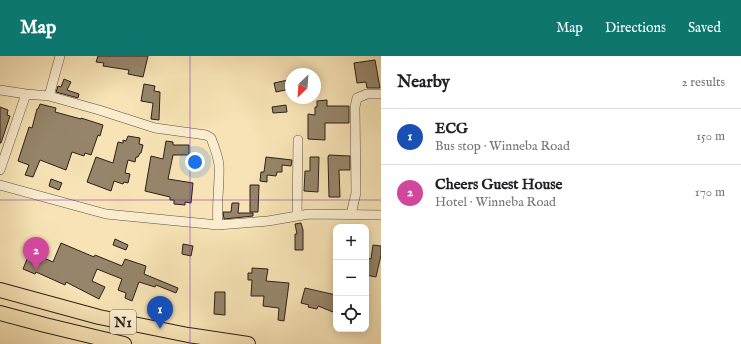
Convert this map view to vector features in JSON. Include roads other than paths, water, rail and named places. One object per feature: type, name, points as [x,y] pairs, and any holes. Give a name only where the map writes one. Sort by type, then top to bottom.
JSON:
[{"type":"highway","name":"N1","points":[[0,290],[99,317],[188,335],[248,344]]},
{"type":"highway","name":"N1","points":[[0,313],[124,344]]},
{"type":"street","points":[[49,96],[60,56]]},
{"type":"street","points":[[0,90],[49,96],[155,128],[206,135],[211,138],[219,165],[216,210],[218,225]]},
{"type":"street","points":[[0,170],[26,94]]},
{"type":"street","points":[[351,214],[356,193],[355,107],[357,98],[367,94],[381,94]]},
{"type":"street","points":[[297,216],[298,140]]},
{"type":"street","points":[[0,185],[106,214],[218,225],[268,221],[309,214],[381,216]]},
{"type":"place","name":"Cheers Guest House","points":[[36,270]]},
{"type":"place","name":"ECG","points":[[160,329]]}]
